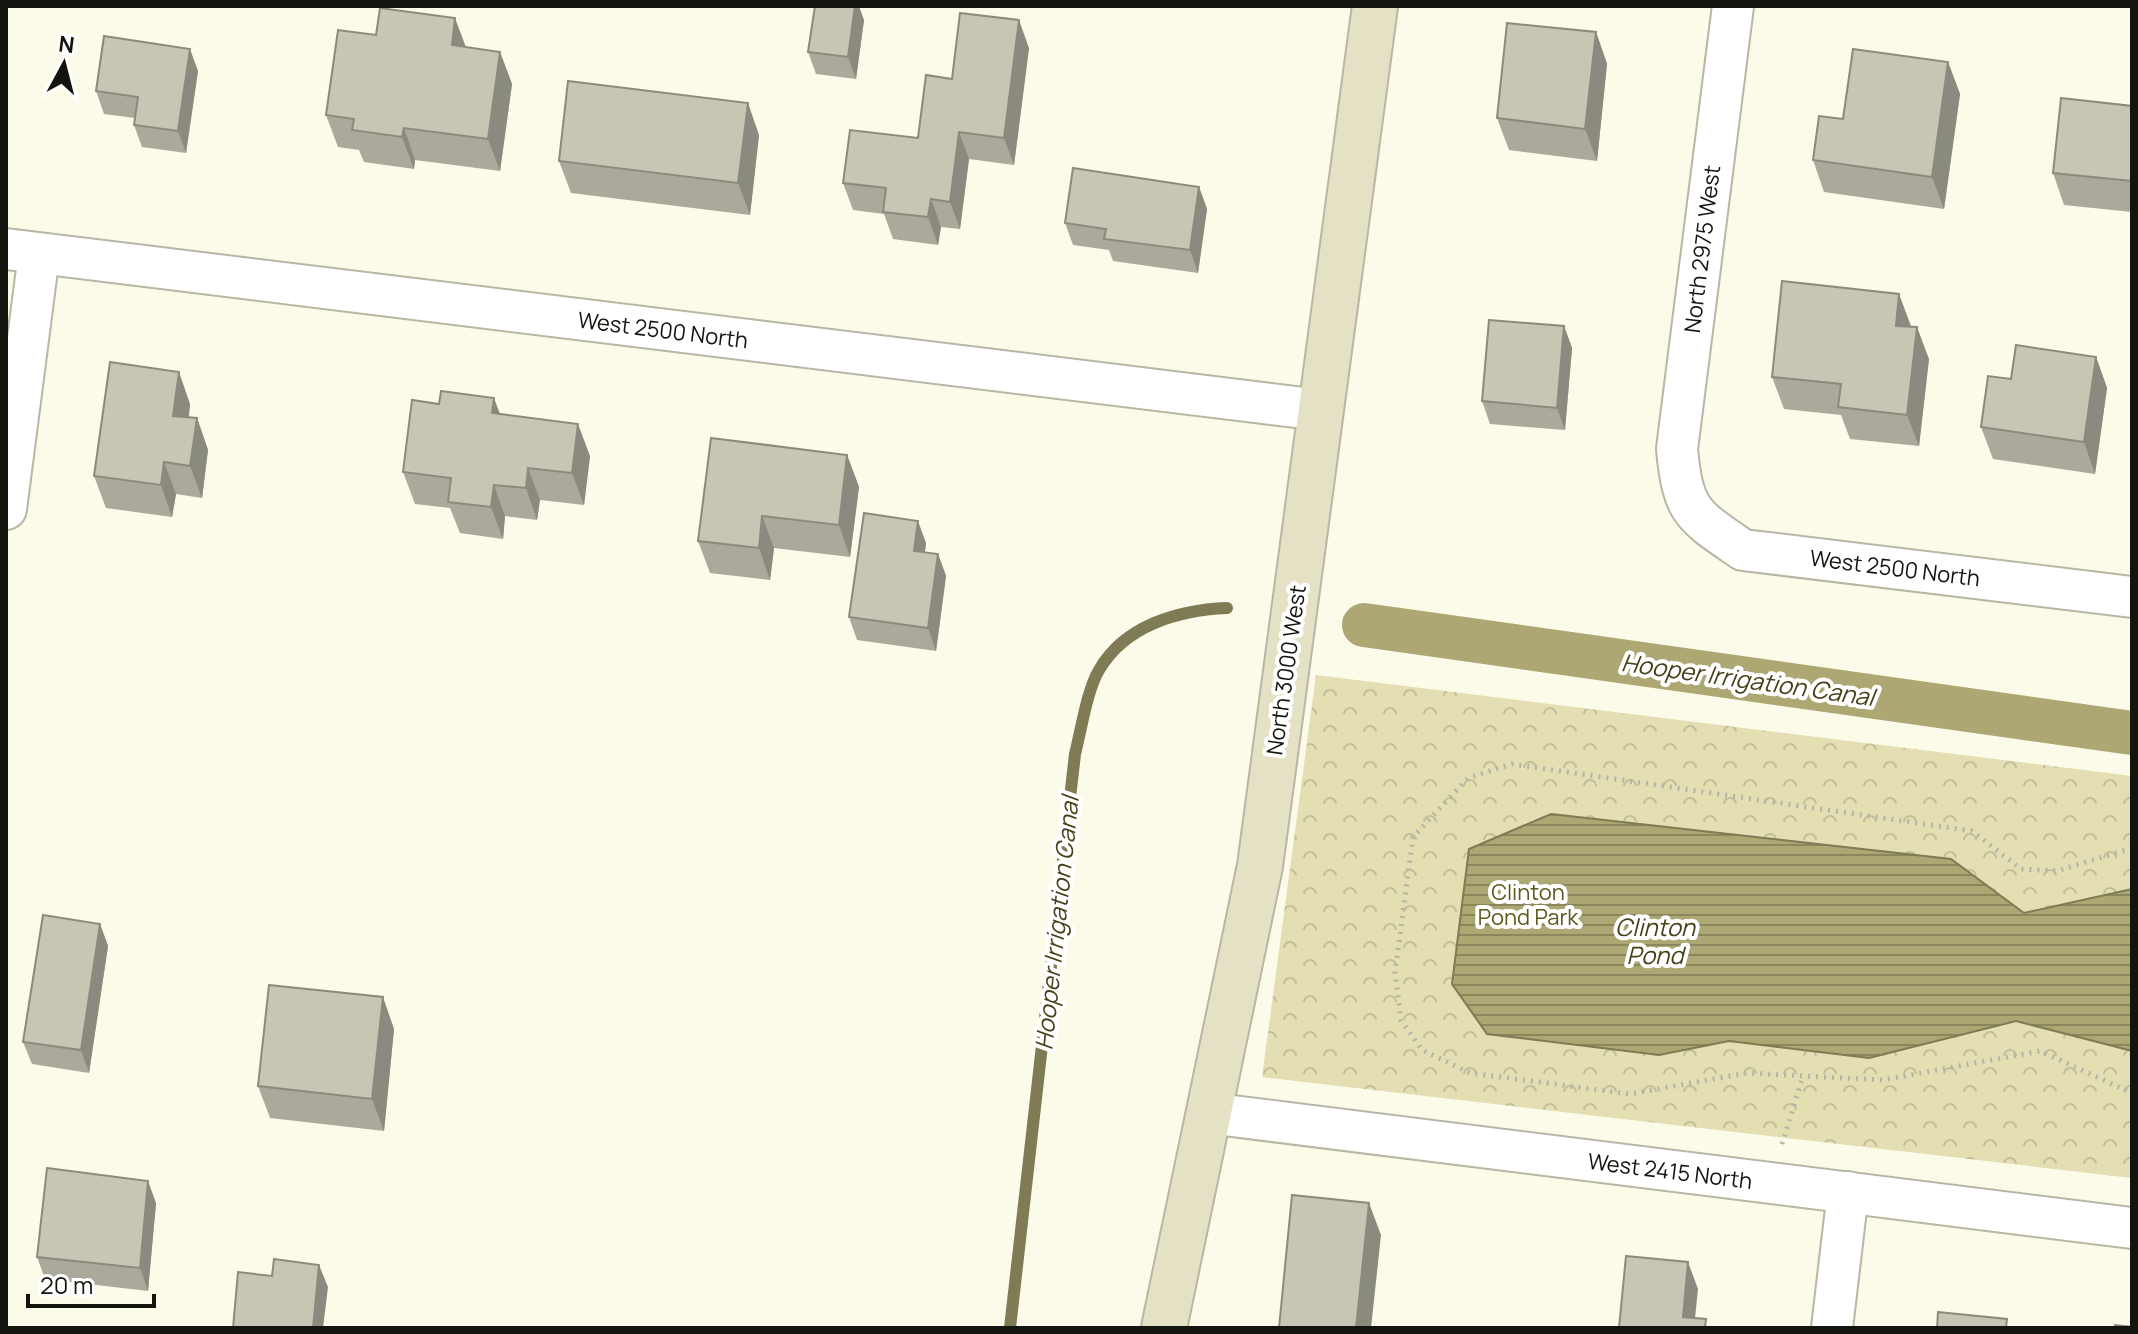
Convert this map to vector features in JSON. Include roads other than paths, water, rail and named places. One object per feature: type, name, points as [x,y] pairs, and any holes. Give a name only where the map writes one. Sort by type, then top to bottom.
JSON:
[{"type":"main road","name":"North 3000 West","points":[[1164,1328],[1260,866],[1375,6]]},
{"type":"street","name":"North 2975 West","points":[[1681,493],[1677,449],[1733,6]]},
{"type":"street","name":"West 2500 North","points":[[22,251],[1320,410]]},
{"type":"street","points":[[6,509],[22,251]]},
{"type":"street","name":"West 2500 North","points":[[1681,493],[1702,522],[1743,550],[2132,597]]},
{"type":"street","name":"West 2415 North","points":[[1208,1113],[2132,1228]]},
{"type":"street","points":[[1832,1328],[1848,1192]]},
{"type":"water","name":"Clinton Pond","points":[[1551,814],[1951,859],[2024,913],[2132,889],[2132,1051],[2016,1021],[1869,1058],[1729,1041],[1659,1055],[1487,1034],[1452,984],[1469,849]]},
{"type":"waterway","name":"Hooper Irrigation Canal","points":[[1010,1328],[1075,754],[1088,699],[1095,678],[1110,654],[1138,631],[1190,612],[1227,608]]},
{"type":"waterway","name":"Hooper Irrigation Canal","points":[[1364,625],[2132,733]]},
{"type":"park label","name":"Clinton Pond Park","points":[[1528,904]]}]
